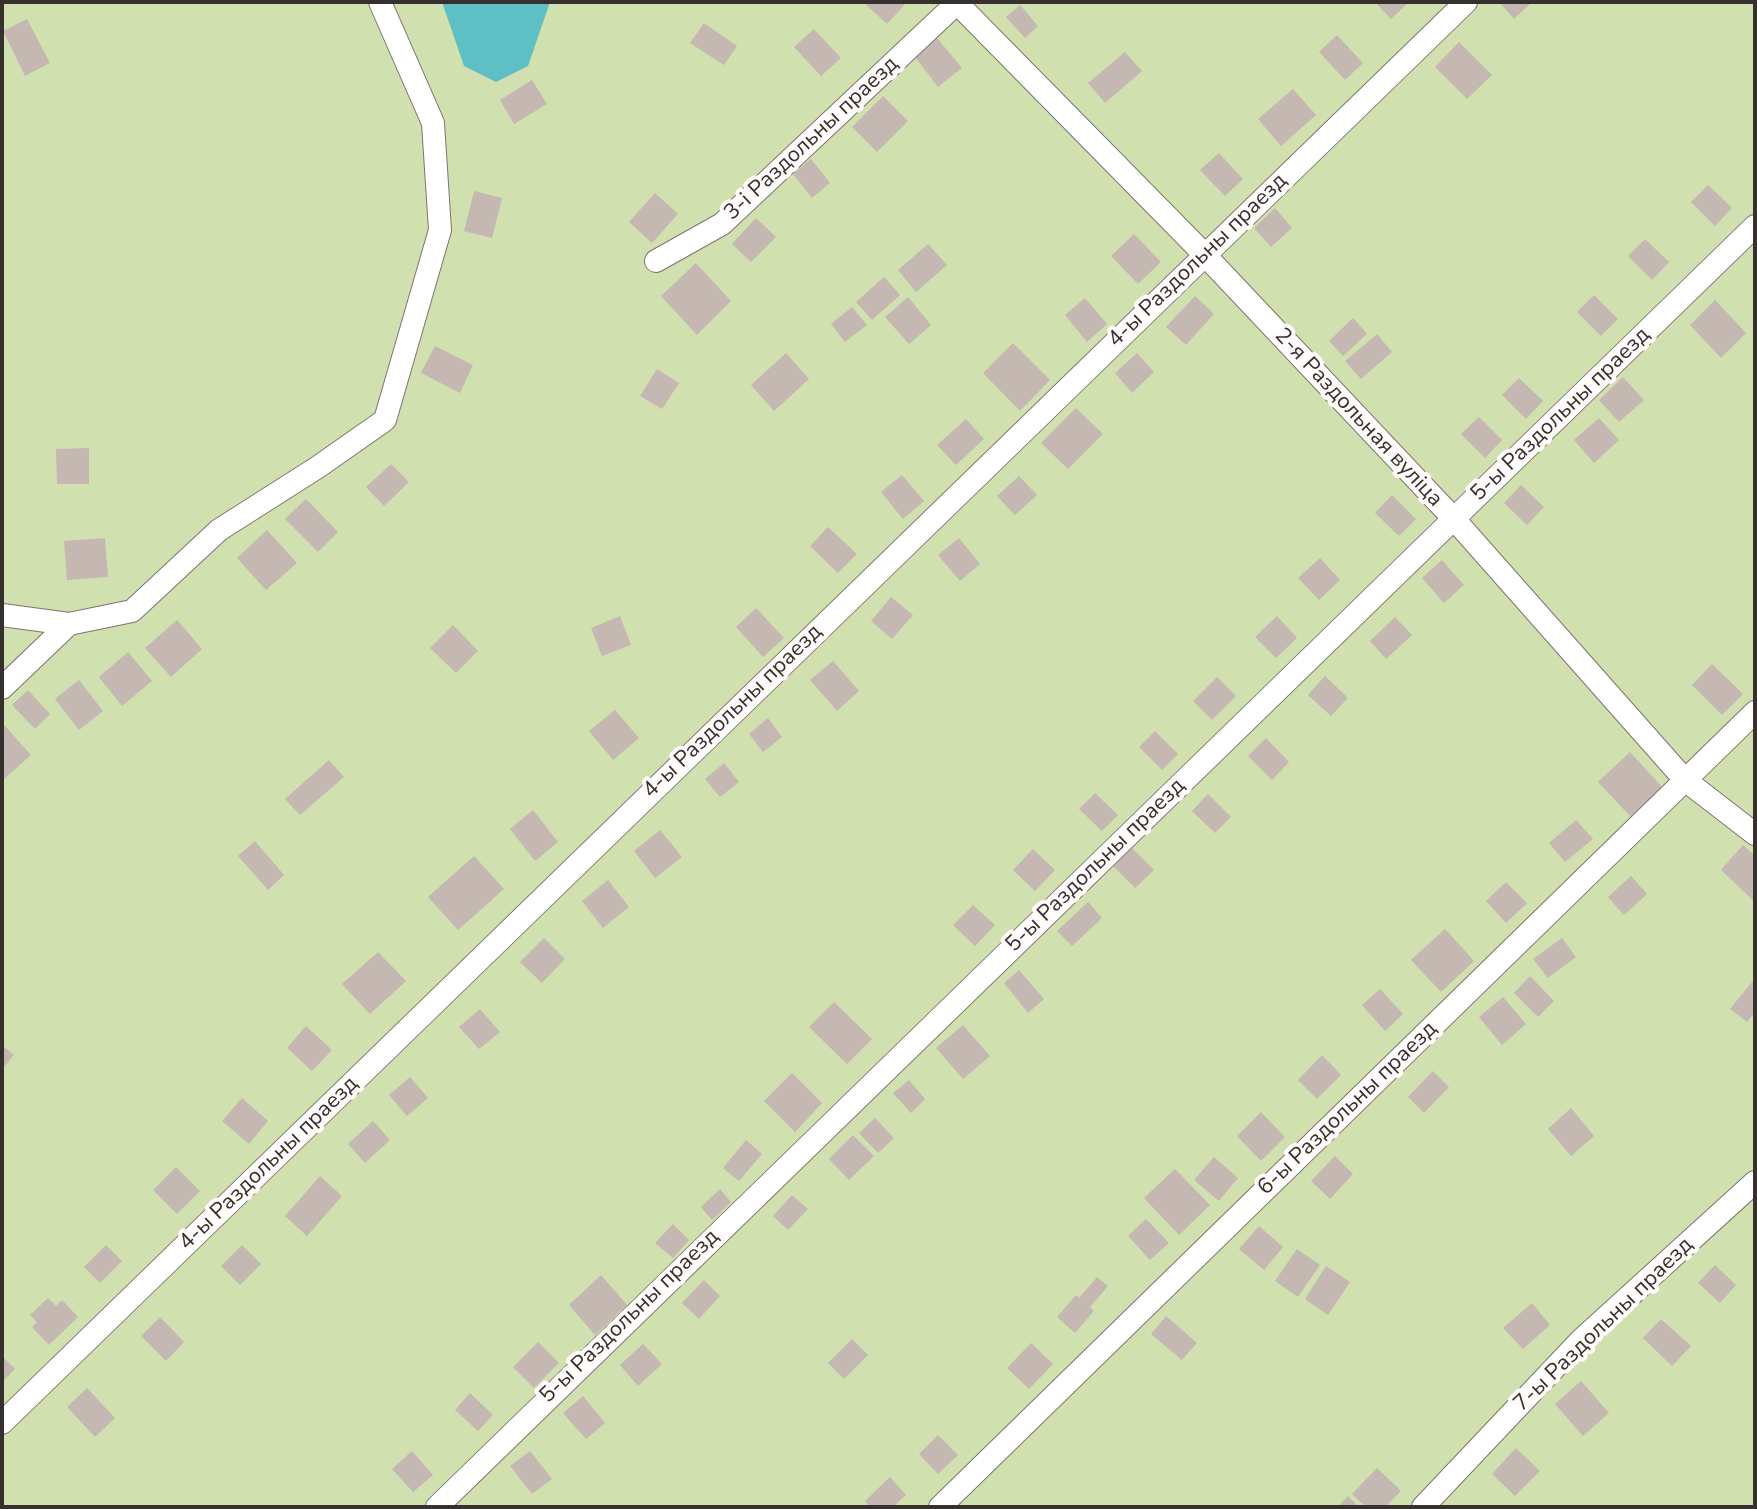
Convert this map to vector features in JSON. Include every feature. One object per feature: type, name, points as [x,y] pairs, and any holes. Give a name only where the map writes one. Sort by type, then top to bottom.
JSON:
[{"type":"lane","points":[[2,615],[69,624],[132,611],[219,530],[385,420],[440,230],[433,123],[380,2]]},
{"type":"lane","name":"2-я Раздольная вуліца","points":[[957,2],[1204,254],[1454,519],[1685,780],[1755,834]]},
{"type":"lane","name":"3-і Раздольны праезд","points":[[656,261],[722,224],[957,2]]},
{"type":"lane","name":"4-ы Раздольны праезд","points":[[2,1423],[1466,2]]},
{"type":"lane","name":"5-ы Раздольны праезд","points":[[437,1507],[1755,226]]},
{"type":"lane","points":[[2,688],[69,624]]},
{"type":"lane","name":"6-ы Раздольны праезд","points":[[940,1507],[1755,712]]},
{"type":"lane","name":"7-ы Раздольны праезд","points":[[1423,1507],[1580,1341],[1755,1182]]},
{"type":"green space","points":[[2,2],[1755,2],[1755,1507],[2,1507]]},
{"type":"water","points":[[442,2],[550,2],[528,66],[496,82],[464,66]]},
{"type":"building","points":[[863,2],[907,2],[887,24]]},
{"type":"building","points":[[1375,2],[1409,2],[1391,19]]},
{"type":"building","points":[[1499,2],[1532,2],[1514,19]]},
{"type":"building","points":[[1020,5],[1038,26],[1025,38],[1006,17]]},
{"type":"building","points":[[27,19],[50,63],[25,76],[3,31]]},
{"type":"building","points":[[704,23],[737,46],[724,65],[690,43]]},
{"type":"building","points":[[814,29],[841,58],[821,76],[794,47]]},
{"type":"building","points":[[1337,35],[1363,63],[1345,80],[1319,52]]},
{"type":"building","points":[[937,38],[962,68],[938,87],[915,57]]},
{"type":"building","points":[[1459,42],[1492,75],[1467,99],[1435,67]]},
{"type":"building","points":[[1125,52],[1142,71],[1105,103],[1088,83]]},
{"type":"building","points":[[532,80],[547,104],[514,124],[500,100]]},
{"type":"building","points":[[1293,89],[1316,115],[1281,146],[1258,119]]},
{"type":"building","points":[[883,96],[908,121],[877,152],[852,127]]},
{"type":"building","points":[[1219,153],[1243,179],[1225,196],[1200,170]]},
{"type":"building","points":[[811,159],[830,183],[812,198],[793,174]]},
{"type":"building","points":[[1708,185],[1732,208],[1715,226],[1691,202]]},
{"type":"building","points":[[474,191],[502,198],[492,238],[464,231]]},
{"type":"building","points":[[655,193],[678,214],[652,243],[629,222]]},
{"type":"building","points":[[1275,208],[1292,228],[1271,247],[1254,228]]},
{"type":"building","points":[[756,218],[776,237],[751,262],[732,244]]},
{"type":"building","points":[[1134,234],[1161,262],[1138,284],[1111,256]]},
{"type":"building","points":[[1645,239],[1669,262],[1652,280],[1628,256]]},
{"type":"building","points":[[928,244],[947,265],[916,292],[898,270]]},
{"type":"building","points":[[696,263],[731,301],[697,335],[661,296]]},
{"type":"building","points":[[884,277],[900,295],[872,320],[856,302]]},
{"type":"building","points":[[1594,295],[1618,319],[1601,336],[1577,312]]},
{"type":"building","points":[[1195,296],[1214,314],[1186,345],[1166,327]]},
{"type":"building","points":[[908,297],[931,325],[909,344],[885,317]]},
{"type":"building","points":[[1085,298],[1107,324],[1087,342],[1065,315]]},
{"type":"building","points":[[1715,300],[1746,333],[1721,358],[1690,325]]},
{"type":"building","points":[[852,307],[867,325],[845,342],[831,324]]},
{"type":"building","points":[[1353,318],[1367,334],[1343,356],[1329,341]]},
{"type":"building","points":[[1377,334],[1392,352],[1361,379],[1345,361]]},
{"type":"building","points":[[1013,343],[1050,380],[1020,411],[983,373]]},
{"type":"building","points":[[435,346],[473,365],[460,393],[421,373]]},
{"type":"building","points":[[786,353],[809,379],[774,411],[751,385]]},
{"type":"building","points":[[1137,353],[1154,372],[1132,393],[1115,373]]},
{"type":"building","points":[[657,369],[679,383],[662,409],[640,396]]},
{"type":"building","points":[[1623,377],[1644,400],[1619,422],[1599,400]]},
{"type":"building","points":[[1519,378],[1543,401],[1526,419],[1502,395]]},
{"type":"building","points":[[1076,408],[1103,434],[1068,469],[1041,443]]},
{"type":"building","points":[[1479,417],[1502,440],[1485,458],[1461,434]]},
{"type":"building","points":[[1599,418],[1619,440],[1594,463],[1574,440]]},
{"type":"building","points":[[966,419],[984,439],[956,465],[937,445]]},
{"type":"building","points":[[89,448],[89,484],[57,484],[56,449]]},
{"type":"building","points":[[391,464],[409,482],[384,506],[366,487]]},
{"type":"building","points":[[902,475],[924,501],[903,519],[881,492]]},
{"type":"building","points":[[1019,476],[1037,495],[1015,515],[997,496]]},
{"type":"building","points":[[1521,485],[1544,507],[1527,525],[1504,503]]},
{"type":"building","points":[[1392,495],[1416,519],[1399,536],[1375,513]]},
{"type":"building","points":[[306,499],[338,532],[318,552],[285,519]]},
{"type":"building","points":[[828,527],[857,554],[838,573],[810,546]]},
{"type":"building","points":[[267,530],[297,563],[266,590],[237,558]]},
{"type":"building","points":[[105,538],[108,577],[67,580],[64,541]]},
{"type":"building","points":[[959,538],[980,564],[960,581],[938,555]]},
{"type":"building","points":[[1320,558],[1340,580],[1319,600],[1298,578]]},
{"type":"building","points":[[1442,560],[1464,585],[1444,603],[1422,578]]},
{"type":"building","points":[[891,597],[913,615],[892,639],[871,621]]},
{"type":"building","points":[[756,608],[784,638],[763,657],[736,627]]},
{"type":"building","points":[[620,616],[631,645],[602,656],[591,628]]},
{"type":"building","points":[[1277,616],[1297,638],[1276,658],[1255,637]]},
{"type":"building","points":[[1395,617],[1412,635],[1386,659],[1370,641]]},
{"type":"building","points":[[177,620],[202,649],[171,677],[145,648]]},
{"type":"building","points":[[453,625],[478,651],[456,673],[430,648]]},
{"type":"building","points":[[128,652],[152,681],[122,706],[99,677]]},
{"type":"building","points":[[833,661],[859,691],[837,711],[810,680]]},
{"type":"building","points":[[1712,664],[1743,694],[1722,715],[1692,685]]},
{"type":"building","points":[[1325,676],[1348,698],[1331,716],[1308,695]]},
{"type":"building","points":[[1217,677],[1236,696],[1212,720],[1193,701]]},
{"type":"building","points":[[79,680],[103,711],[79,730],[55,699]]},
{"type":"building","points":[[28,690],[50,714],[35,729],[12,705]]},
{"type":"building","points":[[615,710],[639,738],[613,760],[589,731]]},
{"type":"building","points":[[768,718],[782,737],[763,752],[749,734]]},
{"type":"building","points":[[4,725],[31,755],[2,781],[2,727]]},
{"type":"building","points":[[1155,731],[1178,754],[1162,770],[1139,747]]},
{"type":"building","points":[[1266,738],[1289,762],[1272,780],[1248,756]]},
{"type":"building","points":[[1630,752],[1662,787],[1631,817],[1598,782]]},
{"type":"building","points":[[329,760],[344,777],[300,815],[285,799]]},
{"type":"building","points":[[724,763],[739,782],[720,797],[705,779]]},
{"type":"building","points":[[1095,793],[1118,815],[1102,831],[1079,809]]},
{"type":"building","points":[[1208,794],[1231,817],[1215,833],[1192,811]]},
{"type":"building","points":[[533,810],[558,842],[535,861],[510,829]]},
{"type":"building","points":[[1576,820],[1593,839],[1565,862],[1549,843]]},
{"type":"building","points":[[660,830],[682,857],[655,878],[634,851]]},
{"type":"building","points":[[255,841],[284,875],[268,890],[238,856]]},
{"type":"building","points":[[1743,845],[1755,856],[1755,902],[1721,870]]},
{"type":"building","points":[[1132,848],[1154,870],[1135,888],[1113,866]]},
{"type":"building","points":[[1033,849],[1055,870],[1035,891],[1013,870]]},
{"type":"building","points":[[474,856],[504,889],[458,930],[428,897]]},
{"type":"building","points":[[1631,876],[1647,894],[1624,915],[1608,897]]},
{"type":"building","points":[[608,880],[629,907],[603,928],[582,901]]},
{"type":"building","points":[[1506,882],[1527,903],[1506,923],[1486,901]]},
{"type":"building","points":[[1088,902],[1102,918],[1072,946],[1057,931]]},
{"type":"building","points":[[973,905],[995,925],[975,946],[953,925]]},
{"type":"building","points":[[1445,929],[1474,961],[1441,992],[1411,960]]},
{"type":"building","points":[[544,938],[565,959],[542,983],[520,962]]},
{"type":"building","points":[[1562,938],[1576,957],[1548,978],[1533,959]]},
{"type":"building","points":[[378,952],[406,981],[370,1014],[342,984]]},
{"type":"building","points":[[1019,970],[1044,999],[1028,1013],[1004,983]]},
{"type":"building","points":[[1530,976],[1554,1001],[1538,1017],[1514,993]]},
{"type":"building","points":[[1752,982],[1755,984],[1755,1012],[1747,1022],[1730,1009]]},
{"type":"building","points":[[1380,989],[1403,1014],[1385,1031],[1362,1005]]},
{"type":"building","points":[[1503,997],[1526,1024],[1502,1045],[1479,1017]]},
{"type":"building","points":[[834,1002],[872,1039],[847,1064],[809,1027]]},
{"type":"building","points":[[480,1009],[500,1032],[479,1049],[459,1027]]},
{"type":"building","points":[[963,1025],[990,1056],[963,1079],[936,1048]]},
{"type":"building","points":[[306,1026],[332,1050],[312,1071],[287,1048]]},
{"type":"building","points":[[2,1045],[14,1055],[2,1069]]},
{"type":"building","points":[[1322,1055],[1341,1075],[1317,1099],[1298,1080]]},
{"type":"building","points":[[1433,1071],[1449,1087],[1424,1113],[1408,1097]]},
{"type":"building","points":[[792,1073],[822,1103],[795,1132],[764,1101]]},
{"type":"building","points":[[410,1077],[428,1098],[407,1116],[389,1095]]},
{"type":"building","points":[[909,1080],[925,1099],[911,1113],[893,1093]]},
{"type":"building","points":[[242,1098],[268,1121],[249,1144],[222,1121]]},
{"type":"building","points":[[1571,1108],[1594,1136],[1571,1156],[1548,1129]]},
{"type":"building","points":[[1261,1112],[1285,1137],[1261,1161],[1237,1136]]},
{"type":"building","points":[[875,1118],[894,1138],[878,1153],[859,1133]]},
{"type":"building","points":[[373,1121],[390,1140],[365,1163],[348,1144]]},
{"type":"building","points":[[853,1135],[874,1156],[849,1180],[829,1159]]},
{"type":"building","points":[[746,1140],[762,1154],[739,1181],[723,1168]]},
{"type":"building","points":[[1335,1156],[1353,1174],[1330,1199],[1311,1181]]},
{"type":"building","points":[[1214,1157],[1238,1178],[1219,1201],[1194,1180]]},
{"type":"building","points":[[176,1167],[200,1191],[177,1214],[153,1190]]},
{"type":"building","points":[[1175,1169],[1210,1205],[1179,1235],[1144,1198]]},
{"type":"building","points":[[320,1176],[342,1196],[307,1236],[285,1216]]},
{"type":"building","points":[[720,1189],[731,1202],[712,1220],[701,1207]]},
{"type":"building","points":[[792,1195],[808,1209],[788,1230],[773,1216]]},
{"type":"building","points":[[1146,1219],[1169,1243],[1150,1260],[1128,1236]]},
{"type":"building","points":[[673,1224],[689,1240],[673,1258],[655,1243]]},
{"type":"building","points":[[1259,1226],[1283,1247],[1264,1270],[1239,1249]]},
{"type":"building","points":[[106,1245],[122,1261],[100,1283],[84,1267]]},
{"type":"building","points":[[242,1245],[261,1264],[240,1285],[221,1266]]},
{"type":"building","points":[[1297,1249],[1320,1265],[1298,1297],[1275,1281]]},
{"type":"building","points":[[1715,1265],[1736,1285],[1720,1303],[1698,1283]]},
{"type":"building","points":[[1326,1266],[1350,1282],[1328,1315],[1305,1299]]},
{"type":"building","points":[[601,1275],[627,1305],[595,1335],[569,1305]]},
{"type":"building","points":[[1097,1277],[1108,1286],[1090,1307],[1094,1311],[1075,1333],[1057,1317]]},
{"type":"building","points":[[704,1280],[720,1296],[699,1319],[682,1303]]},
{"type":"building","points":[[48,1298],[56,1306],[62,1300],[78,1317],[49,1345],[32,1327],[37,1322],[30,1315]]},
{"type":"building","points":[[1532,1303],[1550,1325],[1523,1349],[1503,1328]]},
{"type":"building","points":[[1166,1316],[1197,1343],[1182,1360],[1151,1334]]},
{"type":"building","points":[[160,1317],[184,1342],[166,1361],[141,1336]]},
{"type":"building","points":[[1661,1319],[1691,1346],[1672,1366],[1643,1338]]},
{"type":"building","points":[[852,1339],[868,1355],[844,1379],[828,1363]]},
{"type":"building","points":[[538,1342],[559,1363],[534,1388],[513,1367]]},
{"type":"building","points":[[1031,1343],[1053,1364],[1029,1389],[1007,1368]]},
{"type":"building","points":[[643,1344],[662,1364],[638,1386],[620,1365]]},
{"type":"building","points":[[2,1356],[15,1369],[2,1382]]},
{"type":"building","points":[[1581,1381],[1609,1413],[1583,1436],[1555,1404]]},
{"type":"building","points":[[87,1388],[115,1418],[95,1437],[67,1407]]},
{"type":"building","points":[[470,1393],[493,1415],[478,1431],[455,1410]]},
{"type":"building","points":[[583,1396],[605,1423],[586,1439],[563,1413]]},
{"type":"building","points":[[938,1435],[958,1455],[938,1474],[919,1454]]},
{"type":"building","points":[[1516,1448],[1540,1471],[1515,1496],[1492,1474]]},
{"type":"building","points":[[412,1451],[433,1475],[413,1492],[392,1469]]},
{"type":"building","points":[[530,1451],[552,1479],[532,1494],[510,1466]]},
{"type":"building","points":[[1377,1468],[1401,1491],[1385,1507],[1366,1507],[1352,1494]]},
{"type":"building","points":[[890,1477],[906,1495],[893,1507],[870,1507],[865,1501]]},
{"type":"building","points":[[1348,1496],[1359,1507],[1338,1507]]}]
